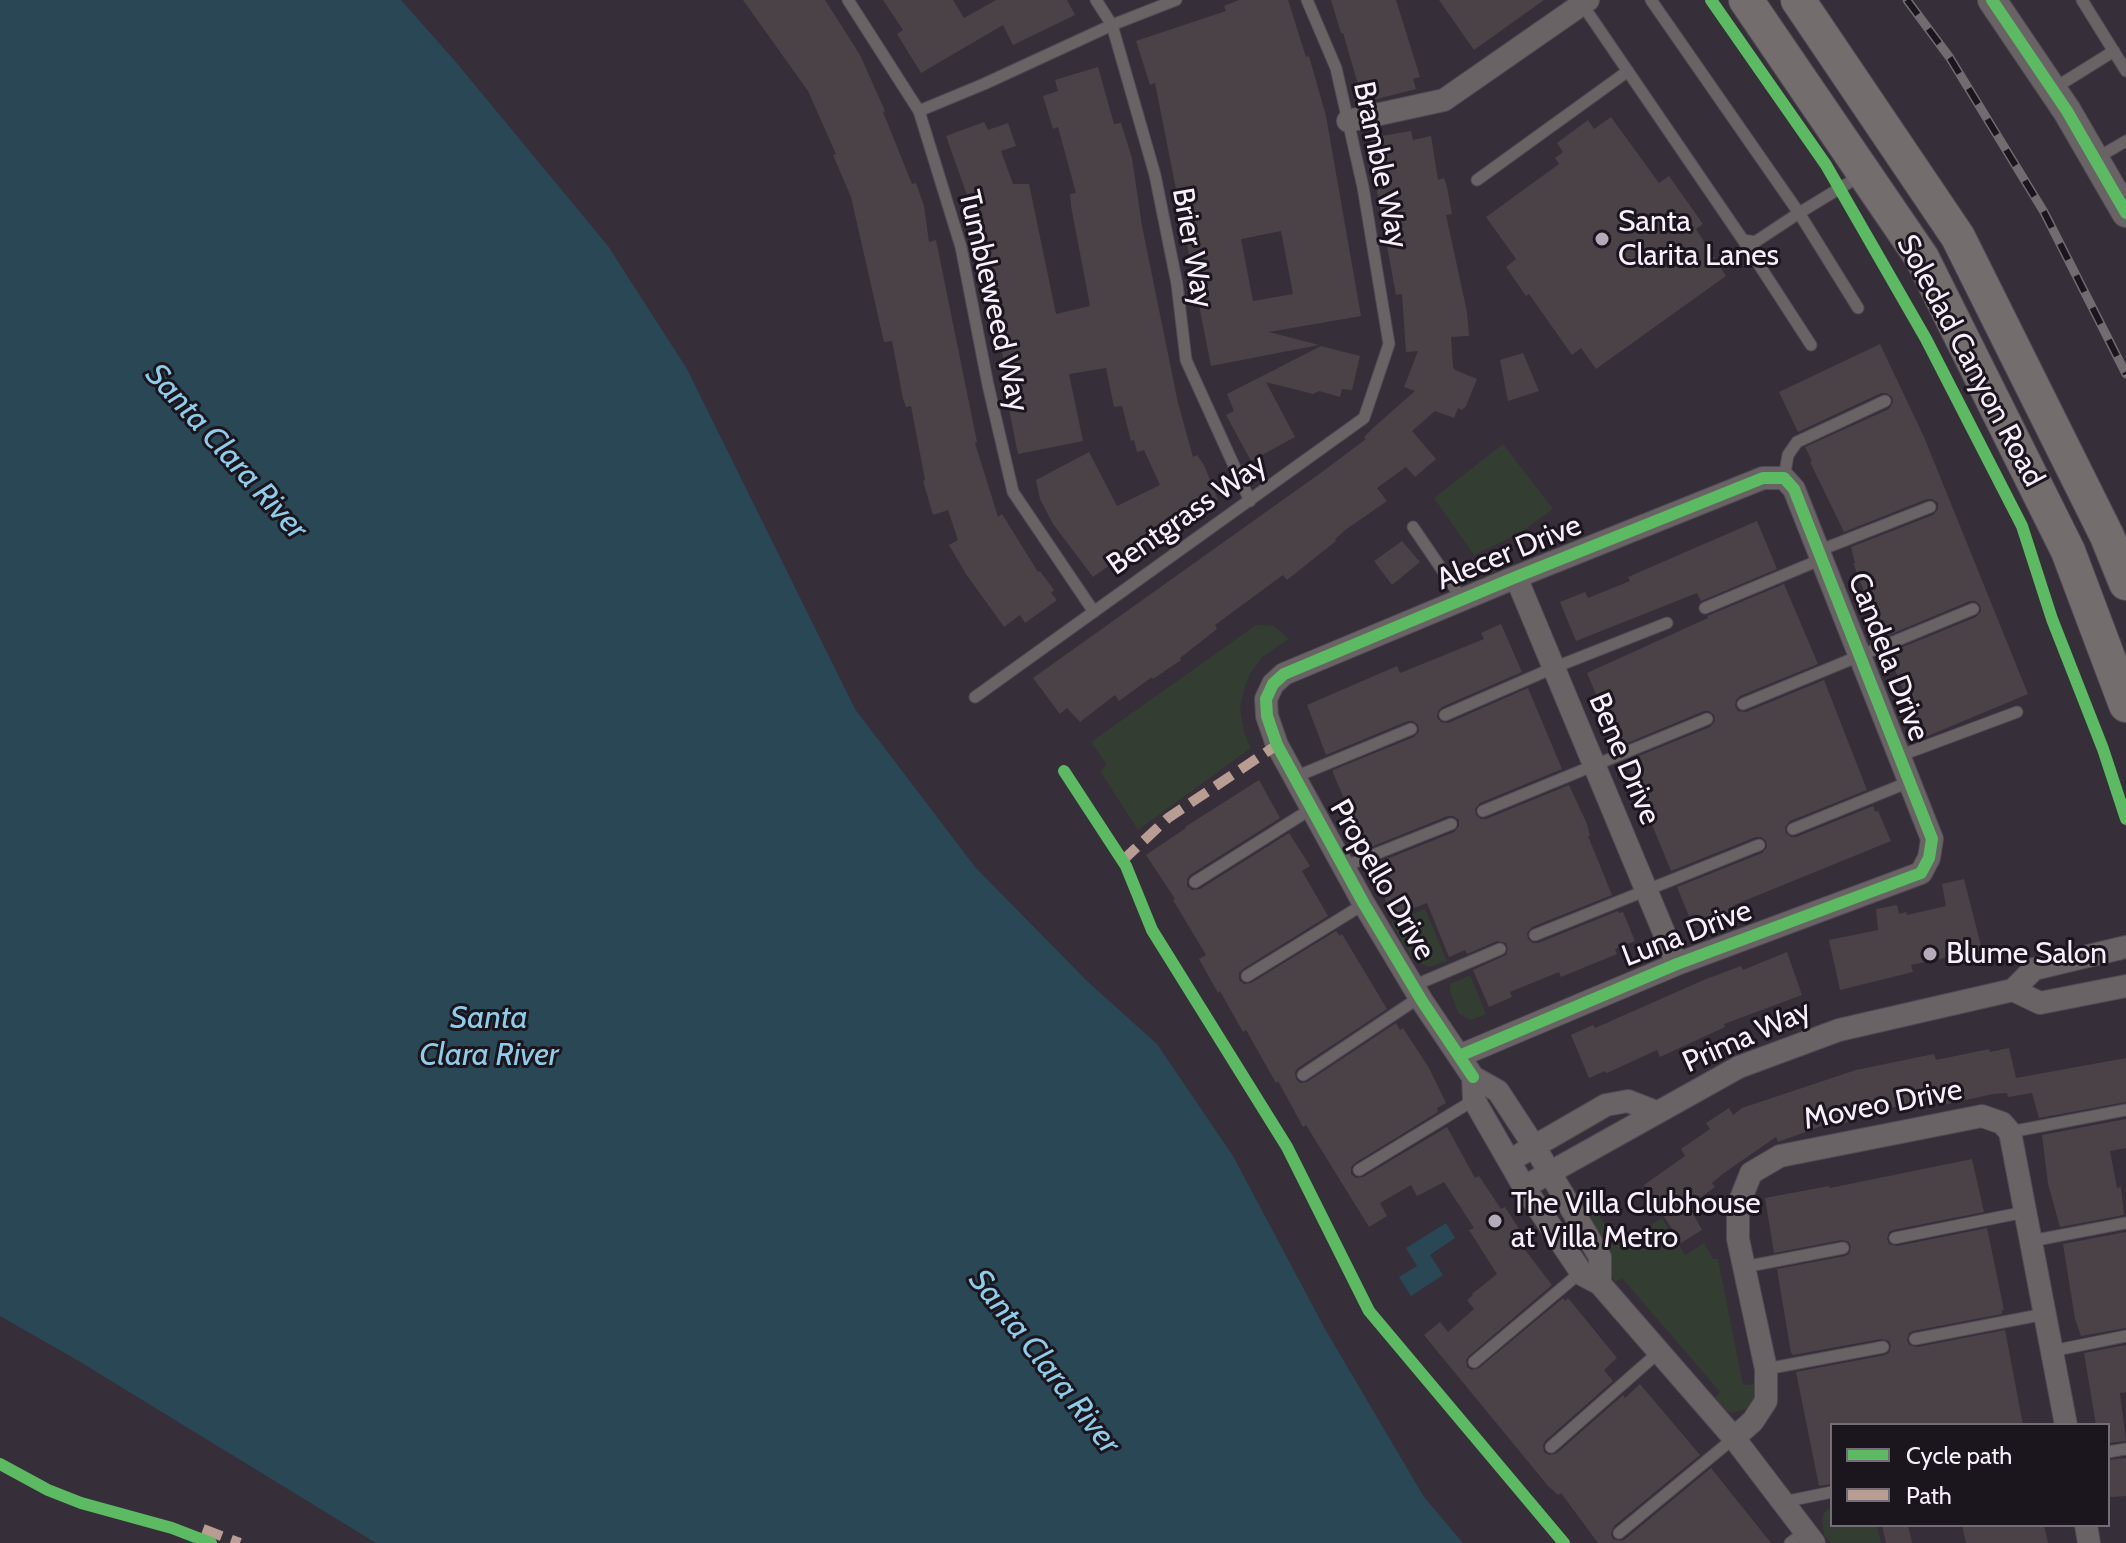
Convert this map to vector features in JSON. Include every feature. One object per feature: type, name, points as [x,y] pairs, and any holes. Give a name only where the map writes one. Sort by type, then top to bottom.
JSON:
[{"type":"main road","name":"Soledad Canyon Road","points":[[1746,0],[1922,258],[2068,551],[2126,705]]},
{"type":"main road","name":"Soledad Canyon Road","points":[[1798,0],[1958,237],[2107,536],[2126,583]]},
{"type":"street","points":[[1992,0],[2053,89],[2126,213]]},
{"type":"street","points":[[1348,121],[1444,100],[1585,2]]},
{"type":"street","name":"Alecer Drive","points":[[1266,699],[1273,684],[1284,674],[1763,478],[1784,478]]},
{"type":"street","name":"Candela Drive","points":[[1784,478],[1794,489],[1932,839],[1929,858]]},
{"type":"street","name":"Bene Drive","points":[[1516,577],[1677,964]]},
{"type":"street","name":"Propello Drive","points":[[1266,699],[1271,728],[1311,809],[1416,991],[1473,1077],[1498,1091],[1600,1257],[1590,1278]]},
{"type":"street","name":"Luna Drive","points":[[1459,1056],[1677,964],[1921,873],[1929,858]]},
{"type":"street","name":"Prima Way","points":[[1524,1187],[1739,1067],[1839,1030],[2013,990],[2034,969],[2126,947]]},
{"type":"street","name":"Prima Way","points":[[2013,990],[2040,1003],[2126,986]]},
{"type":"street","points":[[1473,1077],[1474,1100],[1524,1187],[1590,1278],[1734,1438],[1783,1502],[1804,1539]]},
{"type":"street","points":[[1509,1162],[1606,1105],[1628,1101],[1656,1112]]},
{"type":"street","name":"Moveo Drive","points":[[1734,1438],[1753,1421],[1766,1401],[1766,1369],[1738,1239],[1738,1206],[1751,1173],[1780,1156],[1982,1116],[2002,1123],[2010,1132]]},
{"type":"street","points":[[2010,1132],[2066,1423]]},
{"type":"lane","name":"Tumbleweed Way","points":[[848,0],[919,111],[961,247],[1013,492],[1094,612]]},
{"type":"lane","name":"Brier Way","points":[[1096,0],[1112,25],[1155,175],[1177,284],[1186,360],[1250,501]]},
{"type":"lane","points":[[919,111],[1112,25],[1176,0]]},
{"type":"lane","name":"Bramble Way","points":[[1307,0],[1336,68],[1363,187],[1389,344]]},
{"type":"lane","points":[[1651,0],[1799,213],[1858,308]]},
{"type":"lane","points":[[2082,0],[2126,71]]},
{"type":"lane","points":[[1585,2],[1811,345]]},
{"type":"lane","points":[[2053,89],[2114,51]]},
{"type":"lane","points":[[1477,180],[1628,71]]},
{"type":"lane","points":[[2095,159],[2126,141]]},
{"type":"lane","points":[[1743,240],[1755,242],[1864,173]]},
{"type":"lane","name":"Bentgrass Way","points":[[975,697],[1364,418],[1389,344]]},
{"type":"lane","points":[[1784,478],[1788,455],[1797,442],[1885,401]]},
{"type":"lane","points":[[1705,608],[1930,507]]},
{"type":"lane","points":[[1413,527],[1462,599]]},
{"type":"lane","points":[[1743,704],[1973,609]]},
{"type":"lane","points":[[1445,715],[1667,623]]},
{"type":"lane","points":[[1899,756],[2017,712]]},
{"type":"lane","points":[[1483,811],[1707,719]]},
{"type":"lane","points":[[1295,777],[1411,729]]},
{"type":"lane","points":[[1793,829],[1909,782]]},
{"type":"lane","points":[[1195,882],[1311,809]]},
{"type":"lane","points":[[1343,867],[1451,824]]},
{"type":"lane","points":[[1535,935],[1759,845]]},
{"type":"lane","points":[[1247,976],[1364,904]]},
{"type":"lane","points":[[1303,1075],[1416,991],[1500,949]]},
{"type":"lane","points":[[1359,1170],[1474,1100]]},
{"type":"lane","points":[[2010,1132],[2126,1110]]},
{"type":"lane","points":[[1895,1238],[2025,1212]]},
{"type":"lane","points":[[2031,1241],[2126,1223]]},
{"type":"lane","points":[[1744,1267],[1843,1248]]},
{"type":"lane","points":[[1474,1362],[1590,1278]]},
{"type":"lane","points":[[1915,1339],[2045,1314]]},
{"type":"lane","points":[[2052,1351],[2126,1336]]},
{"type":"lane","points":[[1766,1369],[1883,1347]]},
{"type":"lane","points":[[1551,1447],[1659,1352]]},
{"type":"lane","points":[[1619,1533],[1734,1438]]},
{"type":"lane","points":[[1783,1502],[1830,1492]]},
{"type":"green space","points":[[1503,444],[1553,509],[1518,534],[1474,555],[1434,498]]},
{"type":"green space","points":[[1256,625],[1274,626],[1289,639],[1262,657],[1245,686],[1240,707],[1244,732],[1251,748],[1138,830],[1100,771],[1107,765],[1091,742]]},
{"type":"green space","points":[[1425,909],[1447,961],[1429,967],[1414,961],[1391,923]]},
{"type":"green space","points":[[1470,975],[1486,1014],[1471,1020],[1459,1014],[1450,992],[1450,984]]},
{"type":"green space","points":[[1596,1211],[1619,1245],[1662,1218],[1685,1255],[1704,1243],[1713,1259],[1718,1259],[1743,1385],[1754,1384],[1754,1402],[1749,1408],[1732,1413],[1725,1410],[1715,1397],[1720,1392],[1622,1278],[1615,1282],[1608,1268],[1606,1246],[1589,1216]]},
{"type":"green space","points":[[1830,1507],[1830,1527],[1877,1527],[1881,1543],[1831,1543],[1824,1535],[1823,1514]]},
{"type":"water","name":"Santa Clara River","points":[[0,0],[401,0],[608,246],[687,369],[855,709],[975,867],[1088,982],[1157,1044],[1233,1156],[1325,1329],[1424,1497],[1463,1543],[376,1543],[0,1316]]},
{"type":"water","points":[[1446,1223],[1455,1238],[1430,1255],[1443,1275],[1411,1296],[1399,1277],[1417,1266],[1406,1248]]},
{"type":"building","points":[[743,0],[825,0],[860,55],[912,184],[916,183],[924,206],[929,242],[936,240],[975,443],[998,517],[1002,514],[1038,572],[1054,590],[1051,593],[1057,600],[1025,623],[1020,615],[1004,627],[949,545],[958,540],[948,510],[933,515],[923,481],[911,406],[906,407],[903,399],[892,341],[884,342],[851,197],[833,155],[836,154],[808,91]]},
{"type":"building","points":[[883,0],[953,0],[964,18],[996,0],[1067,0],[1075,15],[1013,45],[1003,25],[921,73],[897,34],[903,30]]},
{"type":"building","points":[[1239,0],[1288,0],[1306,57],[1309,56],[1326,116],[1361,316],[1269,332],[1319,345],[1211,366],[1155,83],[1150,85],[1136,41],[1226,11],[1224,6]],"holes":[[[1281,231],[1293,294],[1253,301],[1241,239]]]},
{"type":"building","points":[[1331,0],[1396,0],[1420,77],[1413,79],[1416,89],[1373,100],[1370,89],[1363,91],[1362,87],[1359,88]]},
{"type":"building","points":[[1439,0],[1544,0],[1474,50]]},
{"type":"building","points":[[1098,67],[1114,124],[1121,123],[1132,158],[1142,226],[1178,403],[1193,457],[1197,455],[1204,465],[1218,500],[1178,518],[1176,512],[1130,545],[1133,549],[1093,577],[1053,524],[1040,499],[1036,480],[1089,452],[1117,506],[1160,485],[1144,450],[1137,452],[1134,440],[1131,441],[1122,406],[1114,407],[1106,368],[1069,374],[1083,441],[1018,454],[1009,409],[1013,408],[978,230],[972,220],[967,195],[946,136],[984,122],[988,130],[1008,123],[1016,146],[1001,151],[1013,184],[1029,184],[1056,314],[1090,306],[1071,206],[1070,194],[1076,193],[1058,127],[1053,129],[1043,96],[1058,91],[1055,80]]},
{"type":"building","name":"Santa Clarita Lanes","points":[[1611,117],[1659,183],[1669,176],[1703,224],[1696,229],[1726,276],[1596,369],[1581,348],[1572,355],[1529,294],[1526,296],[1506,267],[1516,259],[1486,217],[1559,164],[1555,158],[1563,152],[1557,143],[1588,120],[1594,129]]},
{"type":"building","points":[[1411,131],[1413,140],[1431,136],[1438,180],[1444,178],[1447,187],[1452,214],[1446,215],[1467,312],[1469,336],[1451,337],[1453,367],[1477,379],[1466,406],[1462,410],[1458,408],[1454,418],[1435,411],[1412,431],[1436,459],[1415,477],[1406,467],[1377,488],[1387,501],[1348,528],[1287,580],[1283,575],[1215,625],[1217,629],[1153,679],[1119,701],[1115,695],[1080,722],[1067,708],[1060,714],[1033,678],[1366,439],[1364,437],[1373,428],[1415,391],[1404,387],[1418,351],[1406,352],[1402,294],[1396,295],[1369,148],[1372,148],[1370,138]]},
{"type":"building","points":[[1880,344],[1924,437],[2028,694],[1923,738],[1888,653],[1976,617],[1981,611],[1980,605],[1970,601],[1882,638],[1853,563],[1851,547],[1933,515],[1938,503],[1927,499],[1844,532],[1805,447],[1889,409],[1892,397],[1881,393],[1798,432],[1779,392]]},
{"type":"building","points":[[1321,346],[1360,356],[1352,390],[1342,389],[1340,397],[1319,391],[1313,394],[1266,382],[1295,437],[1251,461],[1226,415],[1234,411],[1227,394]]},
{"type":"building","points":[[1523,353],[1539,391],[1508,401],[1500,360]]},
{"type":"building","points":[[1757,521],[1777,569],[1701,601],[1697,593],[1576,641],[1560,602],[1585,592],[1588,598],[1630,581],[1628,577]]},
{"type":"building","points":[[1402,541],[1420,562],[1392,585],[1374,561]]},
{"type":"building","points":[[1784,584],[1818,664],[1740,696],[1735,706],[1738,711],[1746,712],[1824,680],[1867,790],[1790,821],[1785,827],[1786,833],[1796,837],[1873,806],[1891,841],[1734,905],[1735,909],[1693,926],[1677,887],[1762,853],[1767,847],[1766,841],[1756,837],[1671,871],[1626,761],[1710,727],[1715,721],[1714,715],[1704,711],[1620,746],[1587,673],[1707,616]]},
{"type":"building","points":[[1501,624],[1522,672],[1442,707],[1437,718],[1448,723],[1528,688],[1562,769],[1480,803],[1475,809],[1476,815],[1486,819],[1569,785],[1587,824],[1588,836],[1612,895],[1532,927],[1527,933],[1528,939],[1538,943],[1618,911],[1623,912],[1635,941],[1615,949],[1617,954],[1561,977],[1559,972],[1510,992],[1512,997],[1489,1007],[1473,970],[1506,955],[1506,943],[1497,941],[1467,954],[1465,950],[1449,957],[1427,903],[1392,917],[1372,865],[1454,832],[1459,820],[1448,816],[1366,849],[1333,773],[1333,770],[1414,737],[1419,731],[1418,725],[1408,721],[1326,755],[1307,705],[1397,666],[1400,673],[1484,639],[1481,633]]},
{"type":"building","points":[[1259,780],[1280,818],[1190,875],[1187,886],[1192,890],[1200,889],[1289,833],[1310,866],[1302,871],[1328,916],[1243,969],[1239,980],[1244,984],[1251,983],[1336,931],[1340,936],[1342,934],[1387,1009],[1298,1068],[1296,1079],[1300,1083],[1307,1082],[1396,1023],[1400,1030],[1403,1028],[1429,1068],[1446,1103],[1437,1108],[1438,1112],[1355,1163],[1351,1174],[1356,1178],[1363,1177],[1447,1127],[1475,1178],[1479,1176],[1501,1209],[1505,1207],[1521,1232],[1518,1233],[1522,1240],[1519,1242],[1552,1285],[1469,1356],[1467,1367],[1472,1370],[1479,1368],[1563,1298],[1565,1301],[1568,1298],[1617,1358],[1604,1370],[1613,1381],[1545,1441],[1544,1452],[1549,1455],[1557,1453],[1623,1395],[1625,1398],[1640,1384],[1700,1455],[1614,1526],[1613,1539],[1624,1540],[1711,1468],[1771,1543],[1598,1543],[1561,1493],[1558,1495],[1548,1486],[1424,1335],[1440,1322],[1448,1332],[1474,1309],[1467,1300],[1472,1294],[1497,1274],[1469,1230],[1474,1228],[1444,1182],[1417,1196],[1411,1185],[1380,1203],[1387,1216],[1369,1227],[1306,1125],[1303,1127],[1246,1030],[1243,1032],[1220,991],[1218,993],[1199,959],[1206,955],[1146,855]]},
{"type":"building","points":[[1964,879],[1982,950],[1911,965],[1913,972],[1840,990],[1829,940],[1878,930],[1876,909],[1897,905],[1899,914],[1906,912],[1907,915],[1946,906],[1942,884]]},
{"type":"building","points":[[1787,952],[1802,995],[1724,1024],[1725,1027],[1660,1057],[1657,1050],[1589,1078],[1571,1035],[1593,1025],[1595,1028],[1706,979],[1741,966],[1743,970]]},
{"type":"building","points":[[2009,1048],[2016,1078],[2126,1058],[2126,1102],[2039,1118],[2032,1093],[2008,1097],[2007,1093],[1993,1094],[1943,1105],[1937,1104],[1936,1100],[1883,1109],[1840,1125],[1838,1120],[1778,1142],[1776,1137],[1724,1173],[1712,1183],[1715,1187],[1689,1206],[1702,1230],[1681,1243],[1644,1185],[1685,1156],[1681,1149],[1710,1129],[1706,1123],[1729,1108],[1733,1115],[1742,1108],[1856,1070],[1934,1054],[1936,1060]]},
{"type":"building","points":[[2126,1119],[2126,1148],[2110,1151],[2117,1188],[2121,1187],[2124,1215],[2060,1227],[2048,1184],[2042,1135]]},
{"type":"building","points":[[1972,1159],[1984,1212],[1893,1230],[1887,1239],[1889,1244],[1897,1246],[1987,1228],[2004,1310],[2002,1314],[1913,1331],[1907,1340],[1909,1345],[1917,1347],[2005,1330],[2023,1423],[1830,1423],[1830,1484],[1819,1486],[1796,1372],[1885,1355],[1891,1346],[1889,1341],[1881,1339],[1791,1353],[1777,1269],[1845,1256],[1851,1247],[1849,1242],[1842,1240],[1774,1253],[1765,1198]]},
{"type":"building","points":[[2126,1232],[2126,1328],[2081,1336],[2075,1319],[2063,1244]]},
{"type":"building","points":[[2126,1345],[2126,1392],[2120,1393],[2126,1441],[2110,1443],[2110,1423],[2096,1423],[2084,1353]]},
{"type":"building","points":[[2126,1458],[2126,1496],[2110,1497],[2110,1460]]},
{"type":"building","points":[[1882,1527],[1908,1527],[1912,1543],[1886,1543]]},
{"type":"building","points":[[1962,1527],[2044,1527],[2048,1543],[1966,1543]]},
{"type":"railway","points":[[1907,0],[1950,58],[2044,212],[2126,374]]},
{"type":"marked path","points":[[1122,861],[1168,818],[1277,745]]},
{"type":"marked path","points":[[203,1529],[240,1543]]},
{"type":"cycle path","points":[[1711,0],[1826,165],[1926,339],[2022,526],[2052,619],[2103,749],[2126,819]]},
{"type":"cycle path","points":[[1992,0],[2067,111],[2126,213]]},
{"type":"cycle path","points":[[1459,1056],[1677,964],[1921,873],[1929,858],[1932,839],[1794,489],[1784,478],[1763,478],[1516,577],[1284,674],[1273,684],[1266,699],[1267,716],[1277,745],[1364,904],[1422,1001],[1473,1077]]},
{"type":"cycle path","points":[[1064,771],[1126,866],[1152,930],[1287,1147],[1369,1311],[1564,1543]]},
{"type":"cycle path","points":[[0,1464],[48,1490],[81,1503],[172,1528],[211,1543]]},
{"type":"place","name":"Santa Clarita Lanes","points":[[1602,239]]},
{"type":"place","name":"Blume Salon","points":[[1930,954]]},
{"type":"place","name":"The Villa Clubhouse at Villa Metro","points":[[1495,1221]]}]
